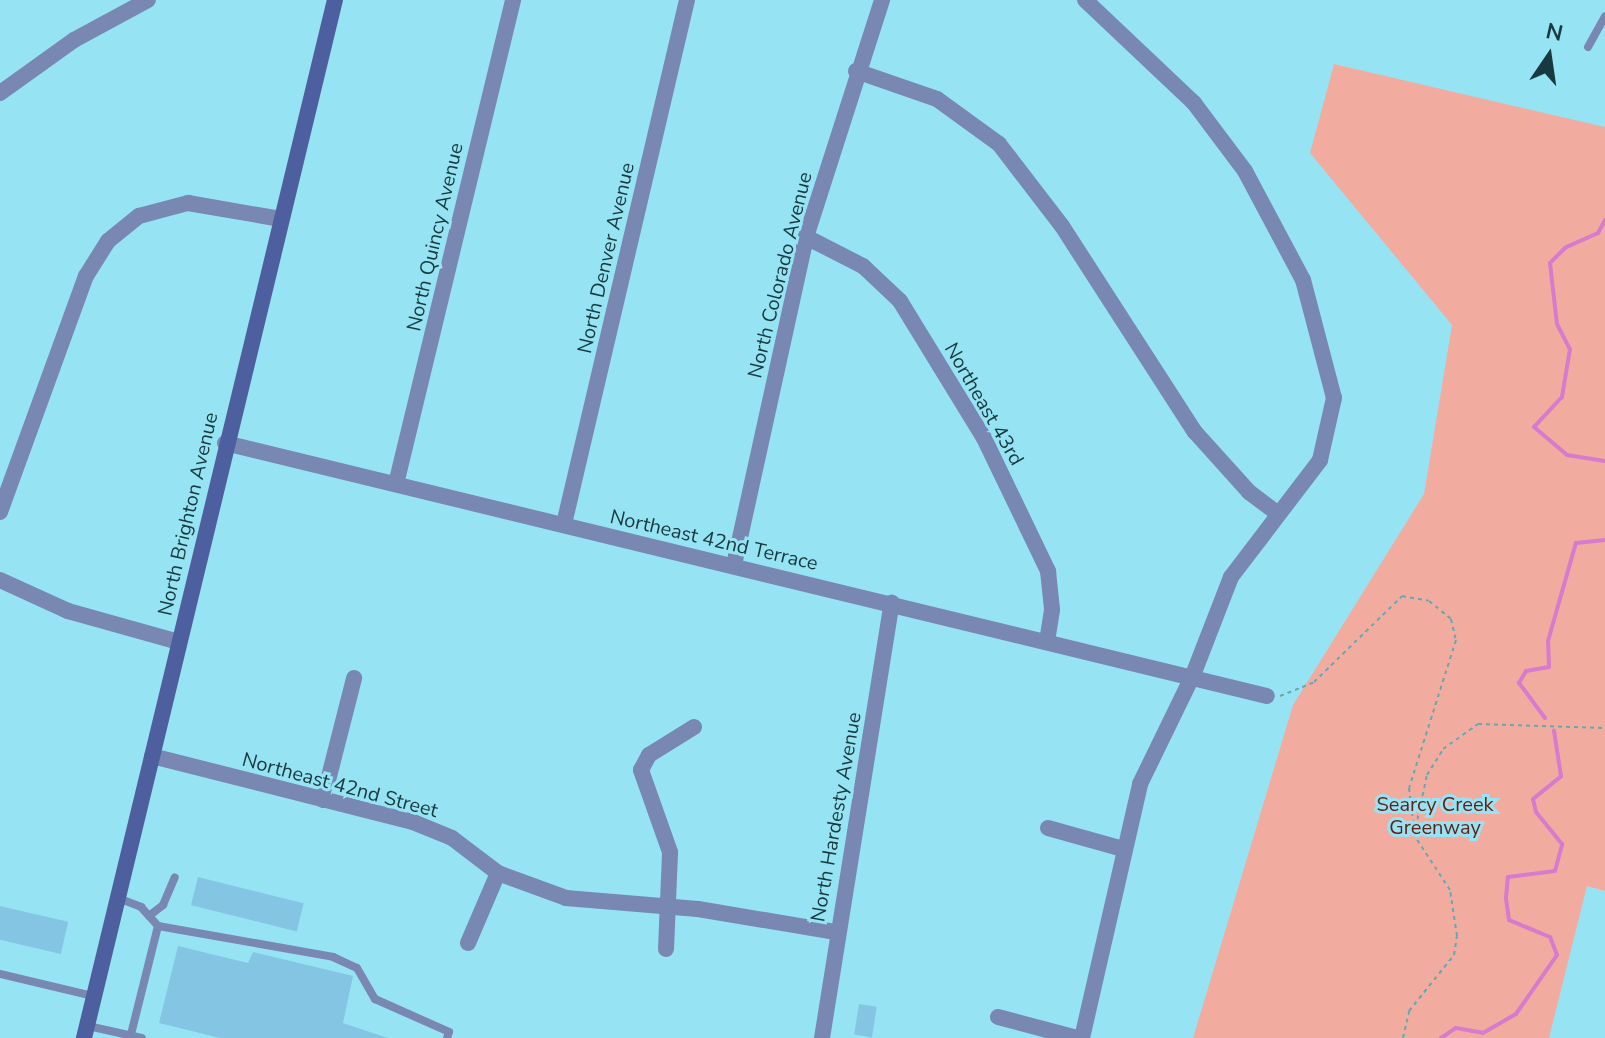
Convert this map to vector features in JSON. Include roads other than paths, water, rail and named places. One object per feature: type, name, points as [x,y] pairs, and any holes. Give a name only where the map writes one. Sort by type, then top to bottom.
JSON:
[{"type":"main road","name":"North Brighton Avenue","points":[[86,1032],[225,443],[335,0]]},
{"type":"street","points":[[0,93],[74,40],[148,0]]},
{"type":"street","name":"North Quincy Avenue","points":[[396,484],[513,0]]},
{"type":"street","name":"North Denver Avenue","points":[[564,524],[687,0]]},
{"type":"street","name":"North Colorado Avenue","points":[[734,565],[806,237],[856,71],[882,0]]},
{"type":"street","points":[[998,1017],[1080,1038],[1140,784],[1193,675],[1231,577],[1320,460],[1334,414],[1327,361],[1303,280],[1274,220],[1212,125],[1127,35],[1085,0]]},
{"type":"street","points":[[856,71],[937,99],[999,144],[1062,226],[1144,354],[1221,464],[1278,514]]},
{"type":"street","points":[[0,512],[86,276],[108,241],[139,216],[188,203],[281,219]]},
{"type":"street","name":"Northeast 43rd","points":[[806,237],[863,266],[900,301],[984,438],[1048,571],[1047,640]]},
{"type":"street","name":"Northeast 42nd Terrace","points":[[225,443],[1193,675],[1267,696]]},
{"type":"street","points":[[0,580],[68,611],[179,642]]},
{"type":"street","name":"North Hardesty Avenue","points":[[822,1038],[836,932],[892,603]]},
{"type":"street","points":[[323,800],[354,678]]},
{"type":"street","points":[[666,949],[667,835],[641,770],[649,755],[694,727]]},
{"type":"street","name":"Northeast 42nd Street","points":[[152,756],[433,829],[498,873],[566,898],[668,907],[836,932]]},
{"type":"street","points":[[1048,828],[1123,849]]},
{"type":"street","points":[[468,943],[498,873]]},
{"type":"lane","points":[[1588,47],[1605,16]]},
{"type":"lane","points":[[149,916],[163,905],[175,877]]},
{"type":"lane","points":[[118,898],[149,916],[158,926],[333,957],[357,968],[375,999],[449,1032],[447,1038]]},
{"type":"lane","points":[[130,1037],[158,926]]},
{"type":"lane","points":[[0,974],[94,997]]},
{"type":"lane","points":[[86,1032],[142,1038]]},
{"type":"waterway","points":[[1605,220],[1598,233],[1565,248],[1550,263],[1557,324],[1570,349],[1562,397],[1534,427],[1567,455],[1605,461]]},
{"type":"waterway","points":[[1545,718],[1519,683],[1526,671],[1549,667],[1548,641],[1576,543],[1605,540]]},
{"type":"waterway","points":[[1441,1038],[1456,1028],[1483,1033],[1516,1014],[1557,955],[1550,937],[1509,920],[1506,898],[1508,877],[1555,871],[1562,844],[1536,812],[1533,799],[1561,776],[1554,731]]},
{"type":"park label","name":"Searcy Creek Greenway","points":[[1435,816]]}]
